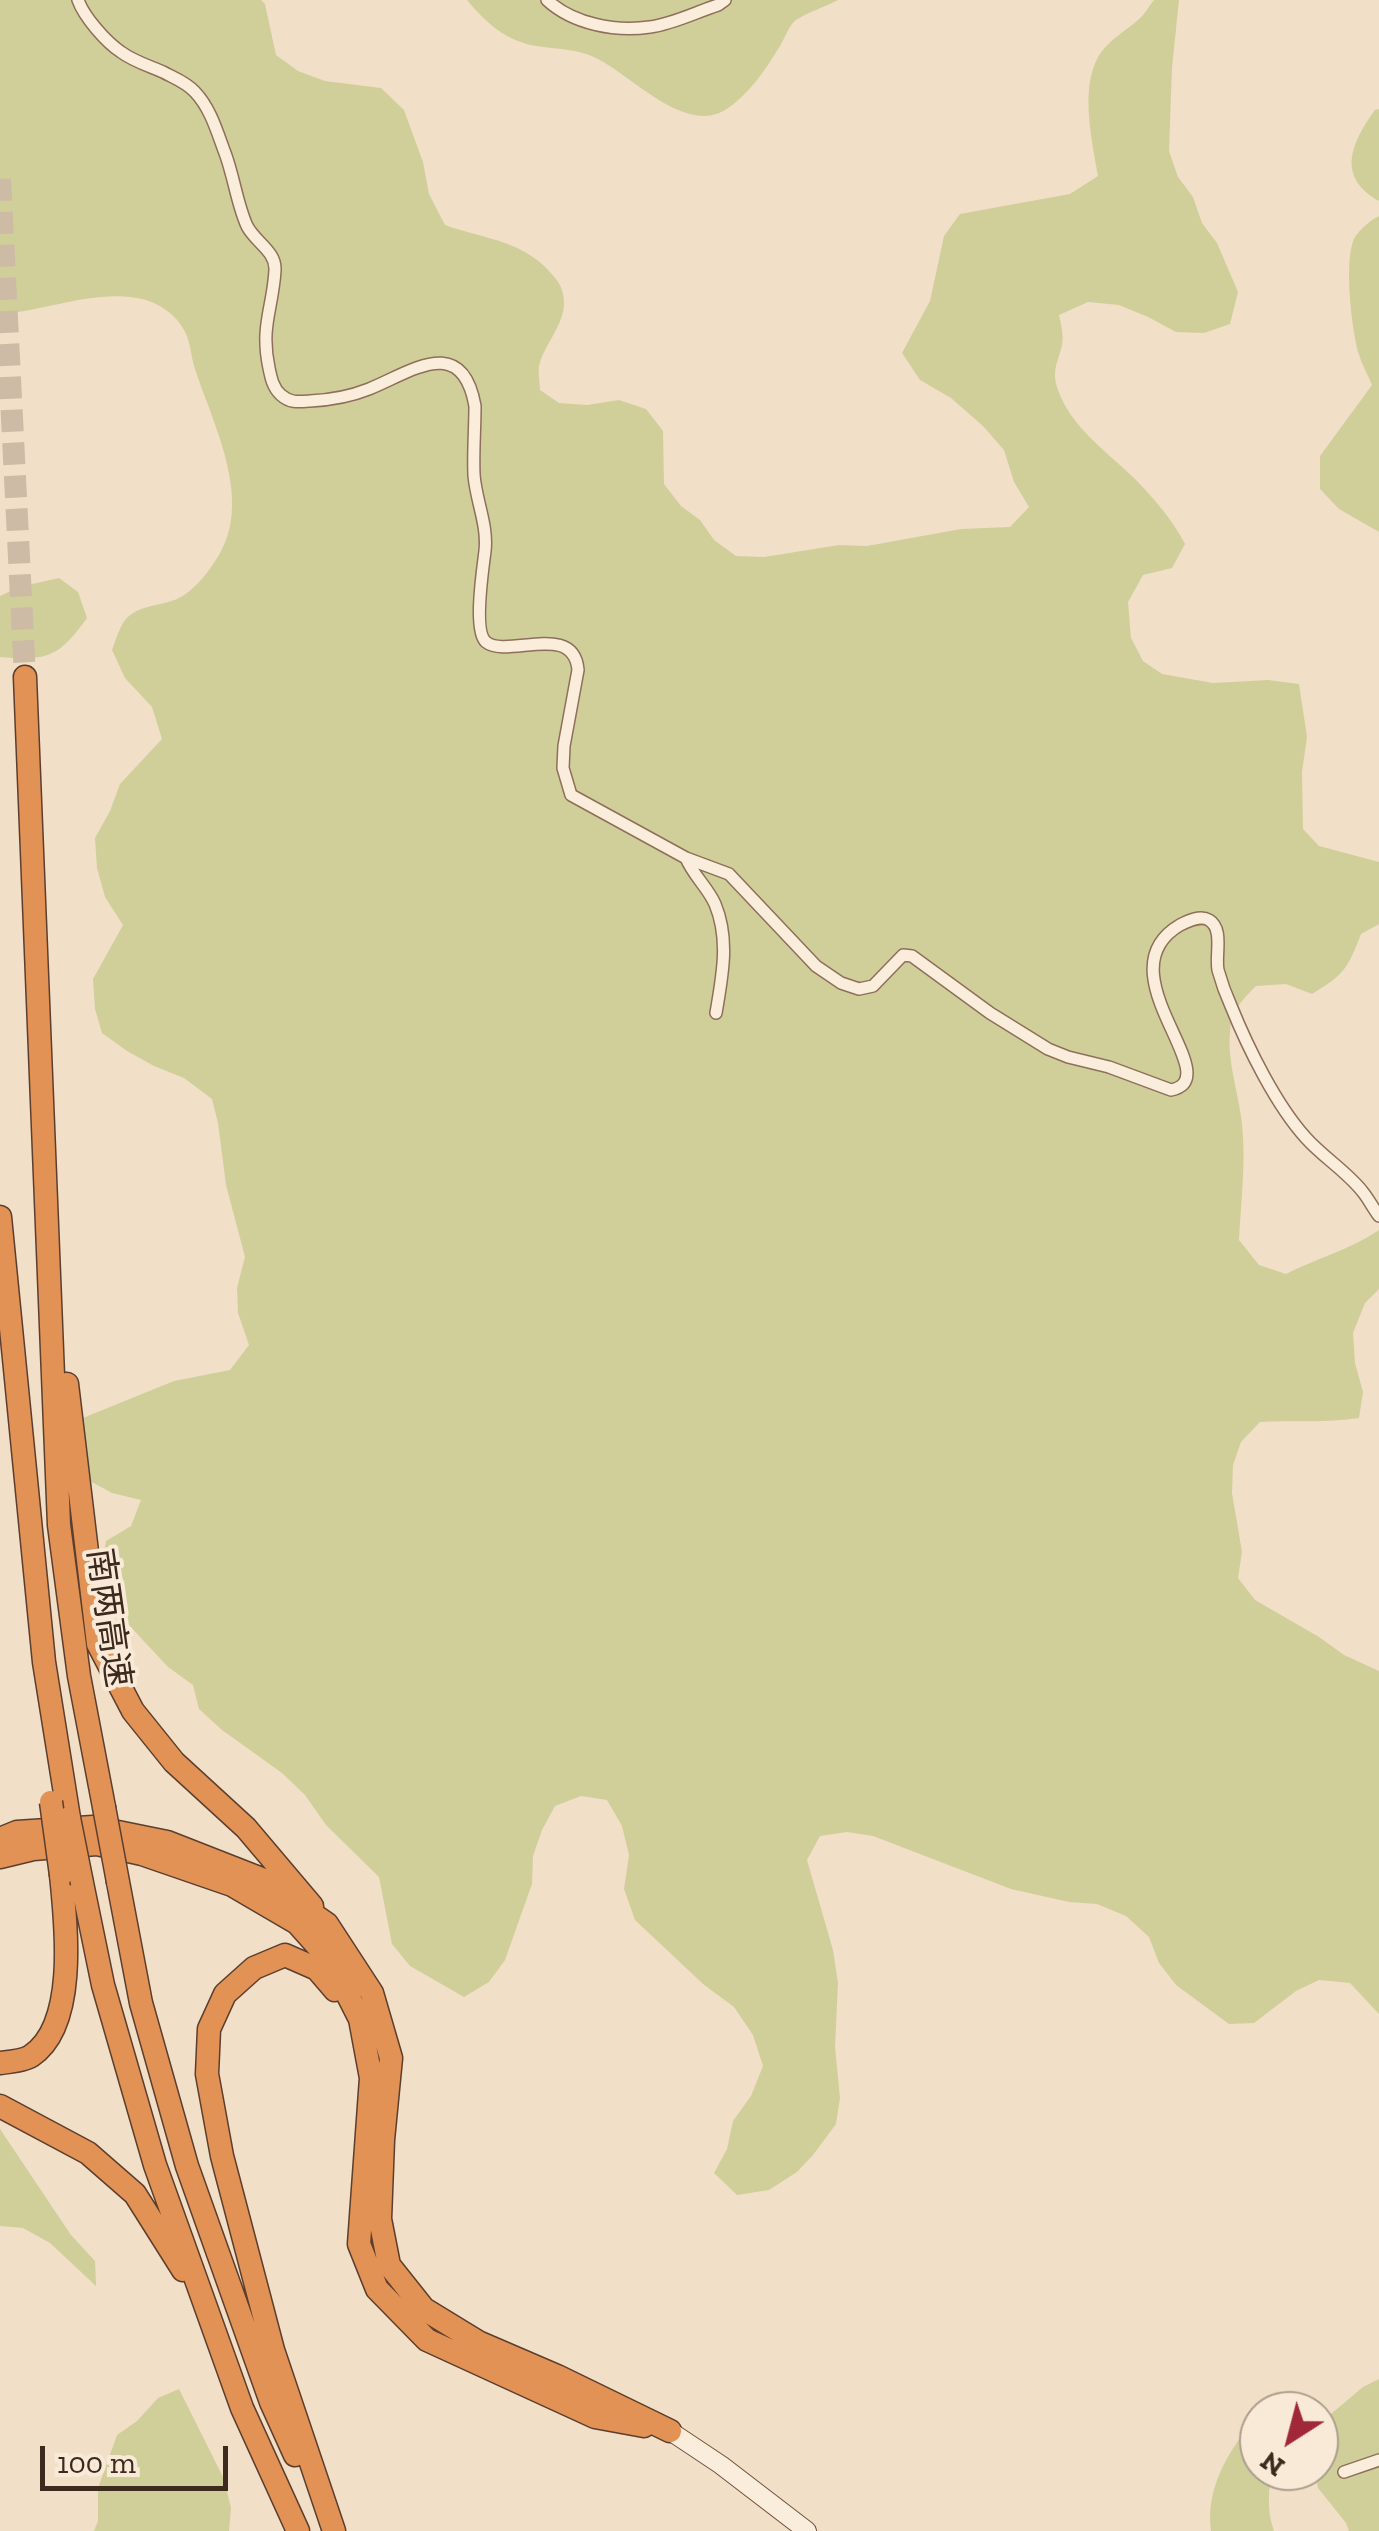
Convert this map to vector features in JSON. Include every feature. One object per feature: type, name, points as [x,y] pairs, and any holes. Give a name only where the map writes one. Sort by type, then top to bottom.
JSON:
[{"type":"highway","name":"南两高速","points":[[25,677],[59,1526],[80,1676],[141,2004],[186,2166],[270,2402],[332,2531]]},
{"type":"highway","points":[[46,1200],[98,1644],[134,1711],[174,1762],[246,1828],[327,1924],[372,1993],[369,2017]]},
{"type":"highway","name":"南两高速","points":[[0,1217],[44,1662],[69,1818],[71,1879],[150,2147],[205,2306],[242,2408],[298,2531]]},
{"type":"highway","points":[[0,2063],[30,2058],[53,2032],[66,1984],[65,1915],[71,1879],[51,1802],[44,1662]]},
{"type":"highway","points":[[0,1840],[17,1832],[92,1826],[167,1842],[264,1880],[327,1924]]},
{"type":"highway","points":[[0,1857],[33,1849],[96,1844],[142,1854],[232,1885],[297,1923],[330,1960],[391,2058],[360,2244],[378,2289],[426,2340],[595,2417],[670,2431]]},
{"type":"highway","points":[[332,2531],[273,2350],[222,2156],[208,2074],[209,2029],[225,1994],[254,1968],[284,1955],[317,1970],[369,2017]]},
{"type":"highway","points":[[0,2106],[88,2153],[136,2194],[205,2306]]},
{"type":"street","points":[[78,0],[83,13],[120,52],[182,82],[208,108],[230,166],[246,225],[274,258],[264,346],[278,393],[292,402],[338,400],[429,362],[451,364],[464,376],[473,395],[474,477],[486,538],[479,609],[483,637],[498,646],[545,643],[564,647],[577,660],[562,768],[571,796],[686,858],[729,874],[816,966],[842,983],[859,989],[873,986],[903,955],[912,956],[1048,1049],[1170,1090],[1184,1083],[1187,1069],[1177,1038],[1160,1006],[1152,977],[1153,961],[1162,941],[1174,929],[1203,917],[1210,920],[1217,929],[1218,969],[1231,1007],[1280,1105],[1307,1140],[1362,1190],[1379,1216]]},
{"type":"street","points":[[547,0],[576,20],[623,28],[652,27],[718,6],[725,0]]},
{"type":"street","points":[[686,858],[714,902],[722,930],[724,960],[716,1013]]},
{"type":"street","points":[[670,2431],[806,2531]]},
{"type":"street","points":[[1344,2472],[1379,2460]]},
{"type":"shaded area","points":[[0,0],[261,0],[276,55],[298,71],[325,81],[381,88],[404,110],[423,162],[429,194],[445,225],[519,249],[556,279],[564,301],[563,311],[541,360],[540,390],[559,403],[587,405],[619,400],[646,409],[663,431],[664,484],[681,506],[736,556],[764,557],[839,545],[867,546],[961,529],[1010,527],[1029,507],[1014,482],[1004,450],[951,398],[920,380],[902,353],[930,301],[944,236],[960,214],[1070,194],[1098,176],[1089,100],[1098,57],[1154,0],[1179,0],[1169,151],[1178,177],[1217,243],[1238,292],[1230,324],[1204,333],[1176,332],[1119,305],[1088,302],[1059,315],[1063,341],[1055,377],[1071,416],[1155,500],[1185,544],[1172,568],[1143,575],[1128,602],[1131,638],[1143,661],[1162,674],[1213,683],[1268,680],[1299,684],[1307,737],[1302,772],[1303,829],[1319,846],[1379,862],[1379,924],[1361,934],[1344,970],[1312,994],[1286,984],[1256,986],[1235,1012],[1230,1043],[1243,1139],[1239,1240],[1259,1265],[1286,1274],[1379,1230],[1379,1289],[1365,1303],[1353,1333],[1355,1363],[1363,1392],[1359,1418],[1260,1422],[1241,1442],[1233,1465],[1232,1493],[1242,1552],[1238,1578],[1255,1600],[1344,1655],[1379,1671],[1379,2014],[1350,1983],[1319,1980],[1296,1991],[1254,2023],[1229,2024],[1176,1985],[1159,1963],[1149,1937],[1126,1916],[1097,1904],[1011,1889],[873,1836],[847,1832],[820,1836],[807,1860],[833,1950],[838,1983],[835,2047],[840,2098],[836,2124],[797,2172],[769,2190],[737,2195],[714,2173],[727,2149],[733,2121],[751,2096],[763,2066],[753,2035],[734,2007],[703,1984],[635,1920],[624,1889],[629,1855],[622,1826],[607,1800],[581,1796],[555,1806],[533,1856],[532,1884],[505,1960],[489,1982],[464,1997],[410,1966],[392,1944],[379,1877],[326,1825],[305,1795],[282,1773],[199,1709],[193,1685],[168,1667],[114,1609],[100,1575],[106,1541],[131,1526],[141,1500],[112,1493],[88,1480],[73,1422],[174,1381],[230,1370],[249,1345],[238,1313],[237,1288],[245,1257],[226,1185],[212,1099],[184,1078],[154,1066],[102,1033],[93,979],[123,925],[105,897],[97,868],[95,838],[120,784],[162,739],[152,707],[125,678],[112,650],[129,616],[179,598],[212,566],[229,531],[231,485],[187,336],[165,309],[120,296],[0,314]]},
{"type":"shaded area","points":[[467,0],[838,0],[794,22],[749,90],[725,110],[709,116],[676,109],[589,55],[515,40],[489,23]]},
{"type":"shaded area","points":[[1379,109],[1379,201],[1357,181],[1352,159],[1359,135]]},
{"type":"shaded area","points":[[1379,216],[1379,532],[1339,509],[1320,489],[1320,456],[1372,385],[1356,344],[1350,261],[1355,237]]},
{"type":"shaded area","points":[[59,578],[78,592],[87,618],[51,654],[0,657],[0,596],[19,587]]},
{"type":"shaded area","points":[[0,2129],[71,2235],[95,2261],[96,2286],[50,2243],[23,2228],[0,2226]]},
{"type":"shaded area","points":[[1379,2379],[1379,2531],[1349,2531],[1320,2491],[1339,2491],[1339,2407]]},
{"type":"shaded area","points":[[179,2389],[224,2479],[231,2508],[229,2531],[94,2531],[98,2521],[98,2488],[117,2435],[137,2421],[158,2398]]},
{"type":"shaded area","points":[[1239,2440],[1239,2491],[1270,2491],[1274,2531],[1211,2531],[1211,2505],[1228,2456]]},
{"type":"tunnel","points":[[0,179],[25,677]]}]
